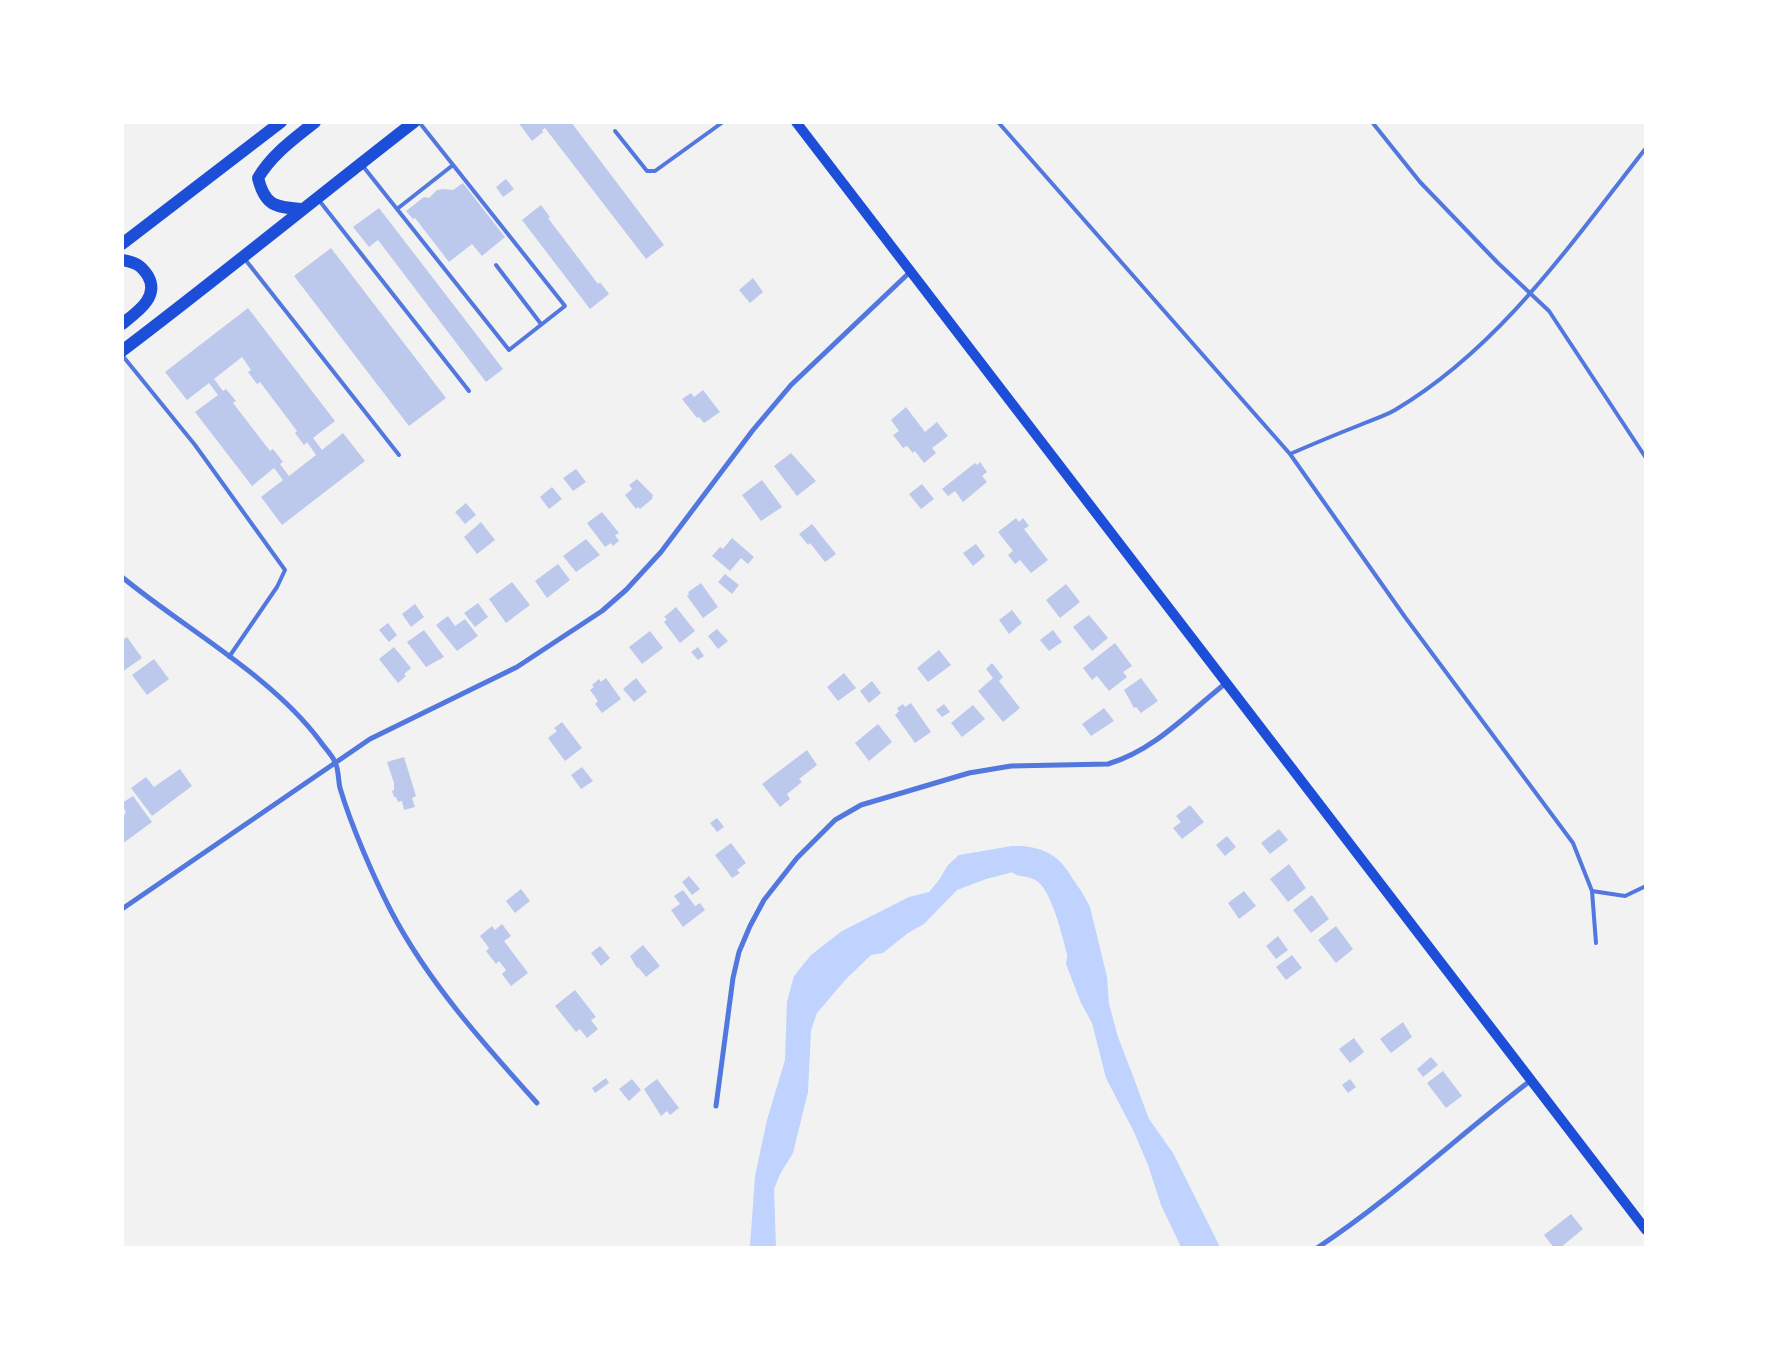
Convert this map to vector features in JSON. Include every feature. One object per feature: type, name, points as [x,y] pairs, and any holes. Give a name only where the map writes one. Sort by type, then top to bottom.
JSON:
[{"type":"main road","points":[[122,244],[280,122]]},
{"type":"main road","points":[[301,209],[277,207],[267,200],[261,190],[258,178],[266,164],[315,122]]},
{"type":"main road","points":[[122,353],[244,258],[301,209],[414,122]]},
{"type":"main road","points":[[796,122],[1646,1230]]},
{"type":"main road","points":[[122,260],[133,262],[142,267],[152,283],[151,294],[146,303],[122,324]]},
{"type":"street","points":[[122,909],[370,739],[517,667],[602,611],[626,590],[662,552],[753,430],[791,385],[910,272]]},
{"type":"street","points":[[122,577],[150,600],[229,657],[282,701],[310,728],[335,762],[340,788],[391,911],[417,953],[463,1018],[537,1103]]},
{"type":"street","points":[[716,1106],[733,978],[739,952],[764,900],[797,858],[835,820],[861,805],[969,773],[1011,766],[1108,764],[1123,759],[1142,751],[1161,738],[1226,683]]},
{"type":"street","points":[[1317,1248],[1368,1212],[1426,1167],[1530,1081]]},
{"type":"lane","points":[[361,163],[509,350],[565,306],[419,122]]},
{"type":"lane","points":[[615,131],[648,171],[655,171],[723,122]]},
{"type":"lane","points":[[998,122],[1290,454],[1405,618],[1573,843],[1592,891],[1596,943]]},
{"type":"lane","points":[[1372,122],[1420,182],[1530,294],[1550,311],[1646,458]]},
{"type":"lane","points":[[1290,454],[1394,411],[1442,377],[1499,327],[1530,294],[1583,231],[1646,148]]},
{"type":"lane","points":[[397,209],[453,165]]},
{"type":"lane","points":[[317,197],[469,391]]},
{"type":"lane","points":[[244,258],[399,456]]},
{"type":"lane","points":[[496,265],[541,324]]},
{"type":"lane","points":[[122,353],[195,445],[284,570],[277,588],[229,657]]},
{"type":"lane","points":[[1592,891],[1625,896],[1646,886]]},
{"type":"water","points":[[1012,846],[1025,847],[1049,857],[1068,874],[1084,895],[1090,907],[1107,977],[1109,1004],[1118,1037],[1149,1119],[1173,1153],[1220,1247],[1181,1247],[1161,1205],[1148,1165],[1134,1132],[1106,1078],[1092,1023],[1081,1003],[1066,964],[1068,951],[1076,940],[1080,923],[1077,904],[1066,888],[1042,870],[1032,867],[986,879],[957,890],[924,924],[908,933],[883,953],[871,955],[846,979],[817,1013],[811,1030],[808,1092],[793,1153],[780,1174],[774,1189],[776,1247],[750,1247],[755,1176],[767,1120],[785,1060],[787,1002],[794,976],[811,955],[842,931],[909,897],[929,892],[948,865],[959,855]]},
{"type":"building","points":[[518,122],[571,122],[664,245],[646,259],[545,128],[532,141]]},
{"type":"building","points":[[506,179],[514,189],[503,197],[496,187]]},
{"type":"building","points":[[463,183],[505,237],[482,256],[472,244],[449,262],[415,218],[413,219],[406,211],[424,197],[429,198],[437,190],[453,190]]},
{"type":"building","points":[[541,205],[550,217],[548,218],[598,284],[600,282],[609,294],[590,309],[522,220]]},
{"type":"building","points":[[379,208],[503,369],[486,382],[378,240],[369,247],[353,227]]},
{"type":"building","points":[[331,248],[446,398],[409,426],[294,276]]},
{"type":"building","points":[[753,278],[763,292],[750,303],[739,290]]},
{"type":"building","points":[[248,308],[335,421],[313,438],[322,450],[343,433],[365,461],[282,525],[261,497],[283,480],[274,468],[252,486],[195,412],[218,395],[209,383],[187,400],[165,372]],"holes":[[[242,357],[251,370],[248,372],[257,384],[260,382],[297,431],[295,433],[304,445],[307,442],[316,455],[289,476],[280,464],[283,462],[273,449],[270,451],[233,403],[236,401],[226,389],[223,391],[214,379]]]},
{"type":"building","points":[[703,390],[720,412],[704,423],[699,417],[697,418],[682,399],[691,393],[694,397]]},
{"type":"building","points":[[906,407],[925,432],[937,422],[948,436],[932,448],[936,453],[924,463],[915,451],[913,453],[907,446],[903,448],[893,435],[899,431],[891,420]]},
{"type":"building","points":[[791,453],[816,481],[797,496],[774,466]]},
{"type":"building","points":[[980,462],[987,472],[982,476],[987,482],[963,502],[955,491],[948,496],[942,489],[975,463],[977,465]]},
{"type":"building","points":[[576,469],[586,482],[573,491],[563,478]]},
{"type":"building","points":[[637,479],[653,495],[652,499],[640,509],[638,507],[636,509],[625,495],[632,489],[629,485]]},
{"type":"building","points":[[762,480],[782,507],[761,521],[742,495]]},
{"type":"building","points":[[922,484],[934,499],[921,509],[909,494]]},
{"type":"building","points":[[552,487],[562,499],[549,509],[540,497]]},
{"type":"building","points":[[466,503],[476,515],[465,524],[455,512]]},
{"type":"building","points":[[602,512],[619,533],[615,535],[619,541],[613,546],[611,543],[605,547],[587,523]]},
{"type":"building","points":[[1016,518],[1019,522],[1023,518],[1029,526],[1024,529],[1048,560],[1031,573],[1020,560],[1015,564],[1008,555],[1013,551],[998,532]]},
{"type":"building","points":[[481,522],[495,540],[477,554],[464,537]]},
{"type":"building","points":[[812,524],[836,554],[825,562],[810,543],[808,545],[799,534]]},
{"type":"building","points":[[732,538],[754,557],[748,564],[741,558],[730,571],[712,556],[720,547],[723,549]]},
{"type":"building","points":[[586,539],[600,555],[576,572],[563,556]]},
{"type":"building","points":[[976,544],[985,556],[973,566],[963,553]]},
{"type":"building","points":[[558,564],[570,580],[547,598],[535,581]]},
{"type":"building","points":[[725,574],[739,585],[732,594],[718,582]]},
{"type":"building","points":[[512,582],[530,605],[506,623],[489,599]]},
{"type":"building","points":[[701,583],[718,607],[703,618],[687,596],[688,592]]},
{"type":"building","points":[[1066,584],[1080,602],[1060,618],[1046,600]]},
{"type":"building","points":[[478,603],[488,617],[475,627],[464,613]]},
{"type":"building","points":[[415,604],[424,617],[411,627],[402,614]]},
{"type":"building","points":[[676,607],[695,631],[680,643],[664,622],[667,619],[664,617]]},
{"type":"building","points":[[1012,610],[1022,623],[1009,634],[999,620]]},
{"type":"building","points":[[1089,615],[1108,638],[1092,651],[1073,627]]},
{"type":"building","points":[[448,616],[455,626],[465,619],[478,636],[457,651],[436,625]]},
{"type":"building","points":[[388,623],[397,635],[389,642],[379,630]]},
{"type":"building","points":[[717,629],[728,641],[718,649],[708,636]]},
{"type":"building","points":[[424,630],[444,657],[426,667],[407,642]]},
{"type":"building","points":[[1053,630],[1062,642],[1049,651],[1040,640]]},
{"type":"building","points":[[650,631],[663,648],[642,664],[629,647]]},
{"type":"building","points":[[127,637],[142,658],[122,672],[122,640]]},
{"type":"building","points":[[1115,643],[1132,666],[1123,672],[1127,677],[1109,691],[1097,676],[1092,680],[1083,668]]},
{"type":"building","points":[[394,647],[411,668],[398,683],[379,659]]},
{"type":"building","points":[[698,647],[704,656],[698,660],[691,652]]},
{"type":"building","points":[[939,650],[951,665],[928,682],[917,668]]},
{"type":"building","points":[[154,659],[169,679],[147,695],[132,675]]},
{"type":"building","points":[[992,663],[1003,677],[999,681],[1020,708],[1003,722],[978,691],[993,678],[986,669]]},
{"type":"building","points":[[844,673],[856,688],[838,701],[827,687]]},
{"type":"building","points":[[606,678],[621,699],[602,713],[595,704],[598,701],[590,690],[594,687],[592,685],[599,679],[601,682]]},
{"type":"building","points":[[636,678],[647,692],[634,702],[623,689]]},
{"type":"building","points":[[1141,678],[1158,701],[1141,713],[1136,707],[1134,708],[1124,690]]},
{"type":"building","points":[[872,681],[881,693],[869,703],[860,691]]},
{"type":"building","points":[[911,703],[931,732],[915,743],[895,715],[899,711],[897,708],[903,704],[905,707]]},
{"type":"building","points":[[944,704],[950,712],[942,717],[936,710]]},
{"type":"building","points":[[973,705],[985,719],[962,737],[951,723]]},
{"type":"building","points":[[1104,708],[1114,721],[1091,736],[1082,724]]},
{"type":"building","points":[[562,722],[582,748],[565,761],[548,738],[557,731],[554,728]]},
{"type":"building","points":[[878,724],[892,742],[869,761],[855,743]]},
{"type":"building","points":[[807,750],[817,765],[799,779],[802,782],[787,794],[790,799],[780,807],[762,784]]},
{"type":"building","points":[[404,757],[416,796],[412,798],[415,807],[404,810],[402,801],[398,802],[396,797],[394,797],[392,791],[394,790],[394,783],[387,762]]},
{"type":"building","points":[[582,767],[593,781],[581,789],[571,775]]},
{"type":"building","points":[[180,769],[192,786],[152,816],[131,788],[146,777],[154,787]]},
{"type":"building","points":[[133,796],[152,822],[122,844],[122,816],[126,813],[122,803]]},
{"type":"building","points":[[1190,805],[1204,822],[1182,839],[1173,828],[1181,822],[1176,816]]},
{"type":"building","points":[[717,818],[724,827],[717,832],[710,823]]},
{"type":"building","points":[[1279,829],[1288,840],[1270,854],[1261,843]]},
{"type":"building","points":[[1227,836],[1236,847],[1225,856],[1216,845]]},
{"type":"building","points":[[731,843],[746,863],[737,870],[740,873],[732,878],[715,855]]},
{"type":"building","points":[[1289,864],[1306,888],[1288,902],[1270,879]]},
{"type":"building","points":[[689,876],[700,889],[692,895],[682,882]]},
{"type":"building","points":[[521,889],[530,901],[515,913],[506,901]]},
{"type":"building","points":[[683,890],[695,906],[700,903],[705,910],[683,927],[671,910],[680,904],[674,896]]},
{"type":"building","points":[[1244,891],[1256,906],[1239,919],[1228,903]]},
{"type":"building","points":[[1312,895],[1329,919],[1311,933],[1293,910]]},
{"type":"building","points":[[502,924],[511,936],[504,941],[528,973],[511,986],[502,974],[506,970],[499,961],[496,964],[486,951],[489,948],[480,936],[492,926],[495,930]]},
{"type":"building","points":[[1336,926],[1353,949],[1336,963],[1318,940]]},
{"type":"building","points":[[1278,936],[1288,950],[1276,959],[1266,946]]},
{"type":"building","points":[[643,945],[660,966],[646,977],[637,968],[630,956]]},
{"type":"building","points":[[600,946],[610,958],[601,966],[591,953]]},
{"type":"building","points":[[1292,955],[1302,968],[1286,980],[1276,967]]},
{"type":"building","points":[[575,990],[596,1017],[591,1020],[598,1029],[587,1038],[580,1029],[576,1032],[555,1006]]},
{"type":"building","points":[[1403,1022],[1412,1037],[1391,1053],[1380,1039]]},
{"type":"building","points":[[1354,1038],[1364,1052],[1350,1063],[1339,1049]]},
{"type":"building","points":[[1431,1057],[1438,1065],[1423,1077],[1417,1069]]},
{"type":"building","points":[[1443,1071],[1462,1096],[1446,1108],[1427,1083]]},
{"type":"building","points":[[606,1078],[609,1083],[595,1093],[592,1088]]},
{"type":"building","points":[[632,1079],[641,1090],[629,1101],[619,1089]]},
{"type":"building","points":[[657,1079],[679,1108],[670,1115],[667,1111],[661,1116],[644,1089]]},
{"type":"building","points":[[1350,1079],[1356,1087],[1348,1093],[1342,1085]]},
{"type":"building","points":[[1571,1214],[1583,1229],[1560,1248],[1554,1248],[1544,1235]]},
{"type":"waterway","points":[[1022,861],[1035,864],[1047,870],[1055,878],[1062,890],[1073,919],[1087,975]]}]
